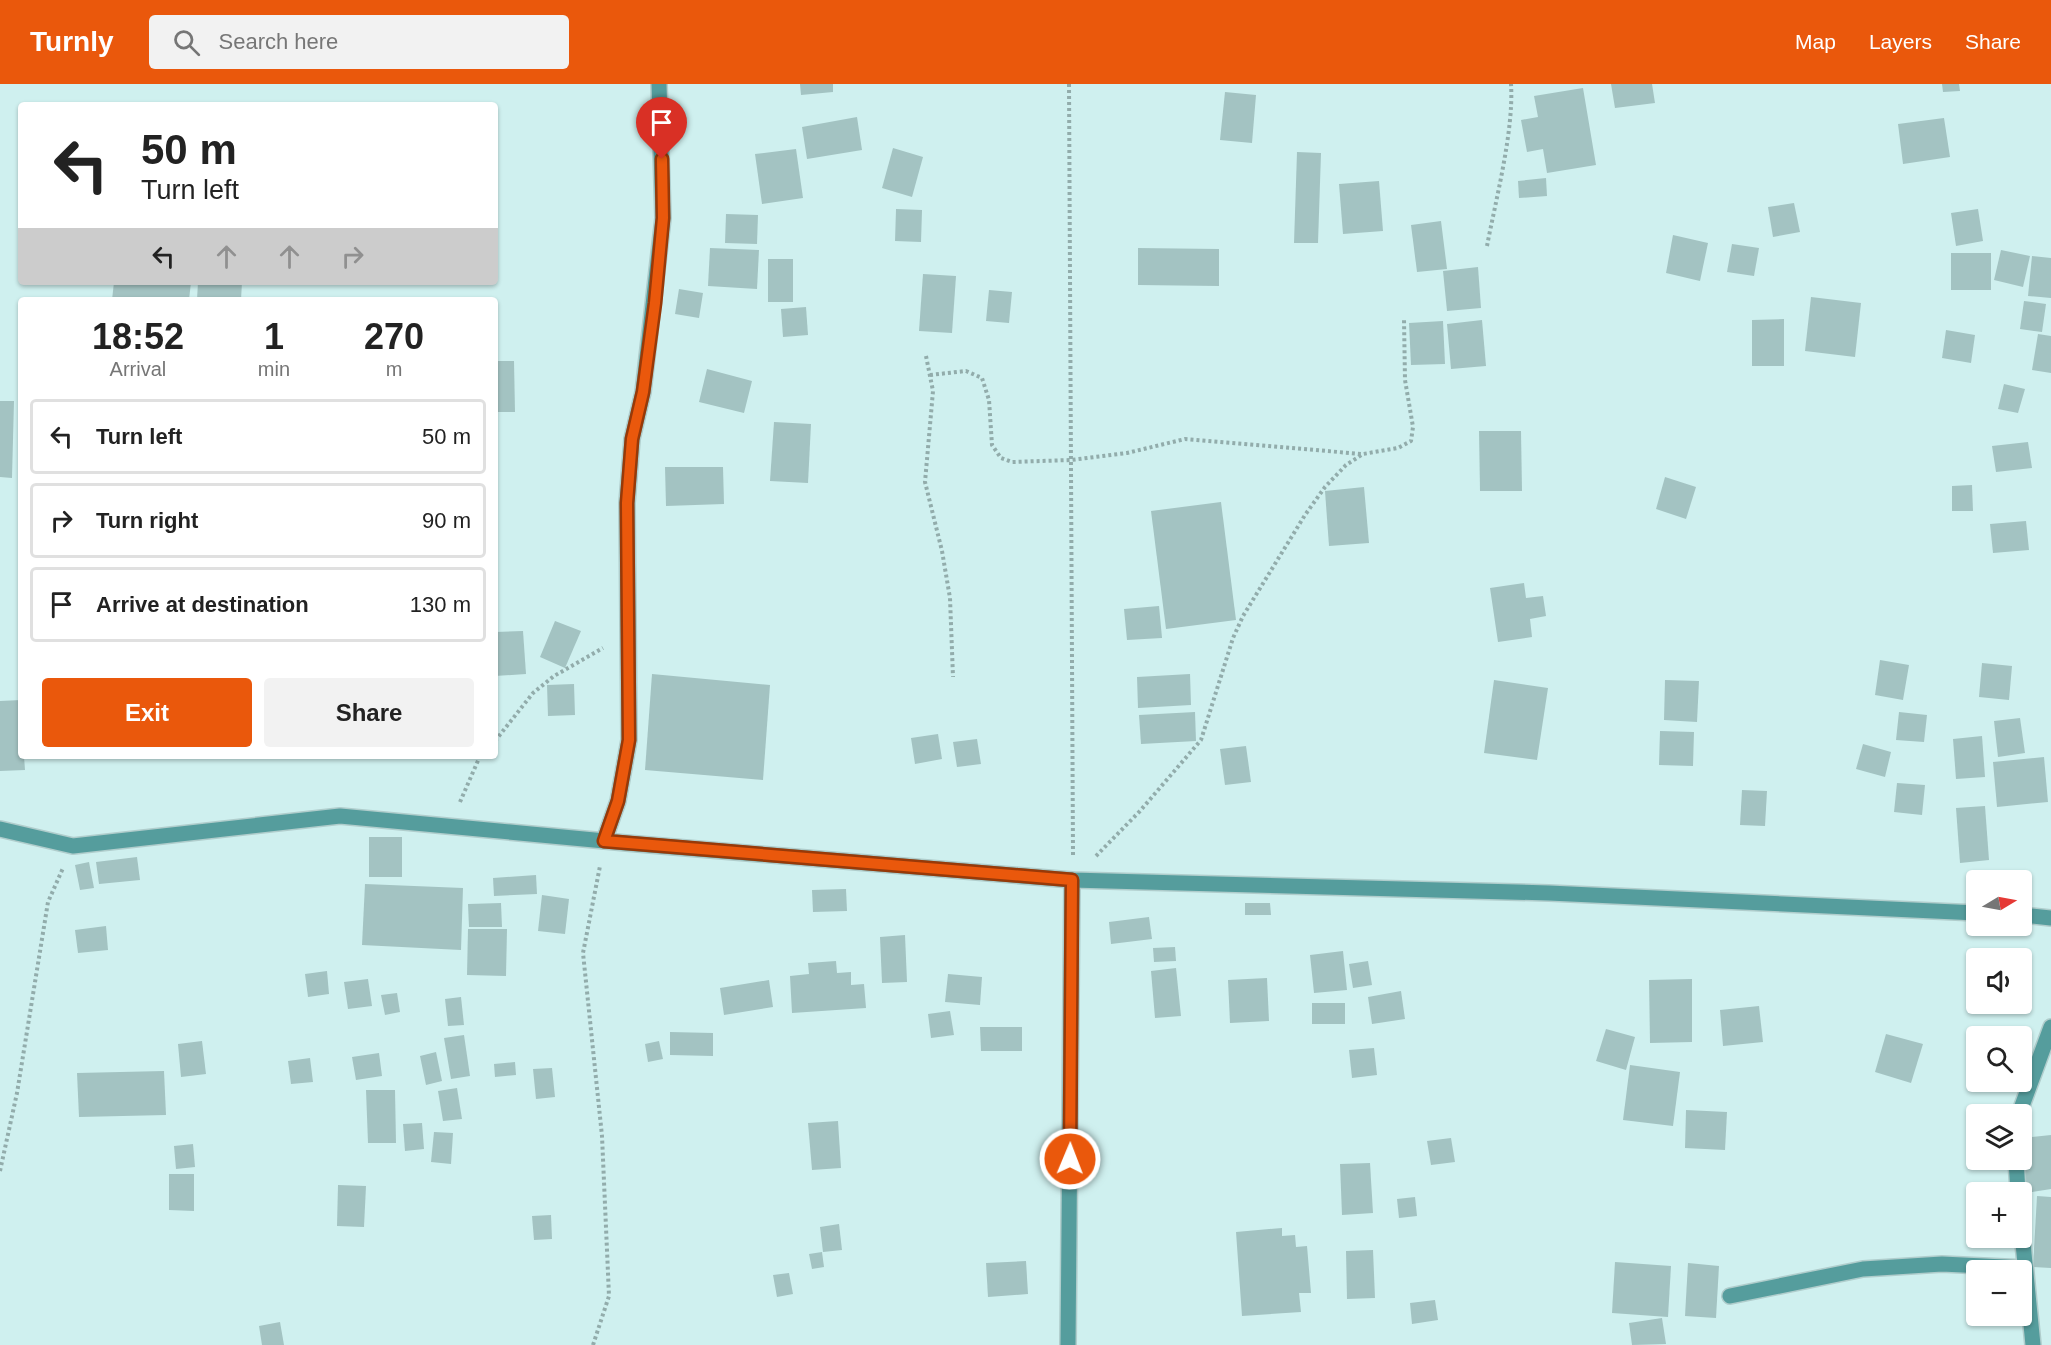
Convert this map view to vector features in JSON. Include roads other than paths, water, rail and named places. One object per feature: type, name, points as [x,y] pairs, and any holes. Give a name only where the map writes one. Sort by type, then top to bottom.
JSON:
[{"type":"street","points":[[604,841],[618,801],[629,740],[627,503],[632,439],[643,392],[663,218],[659,84]]},
{"type":"street","points":[[0,829],[74,846],[340,816],[604,841],[1072,880],[1549,893],[1966,912]]},
{"type":"street","points":[[1068,1345],[1072,880]]},
{"type":"street","points":[[2032,916],[2051,918]]},
{"type":"street","points":[[2023,1104],[2051,1028]]},
{"type":"street","points":[[1730,1296],[1863,1269],[1966,1265]]},
{"type":"street","points":[[2031,1326],[2033,1345]]}]
